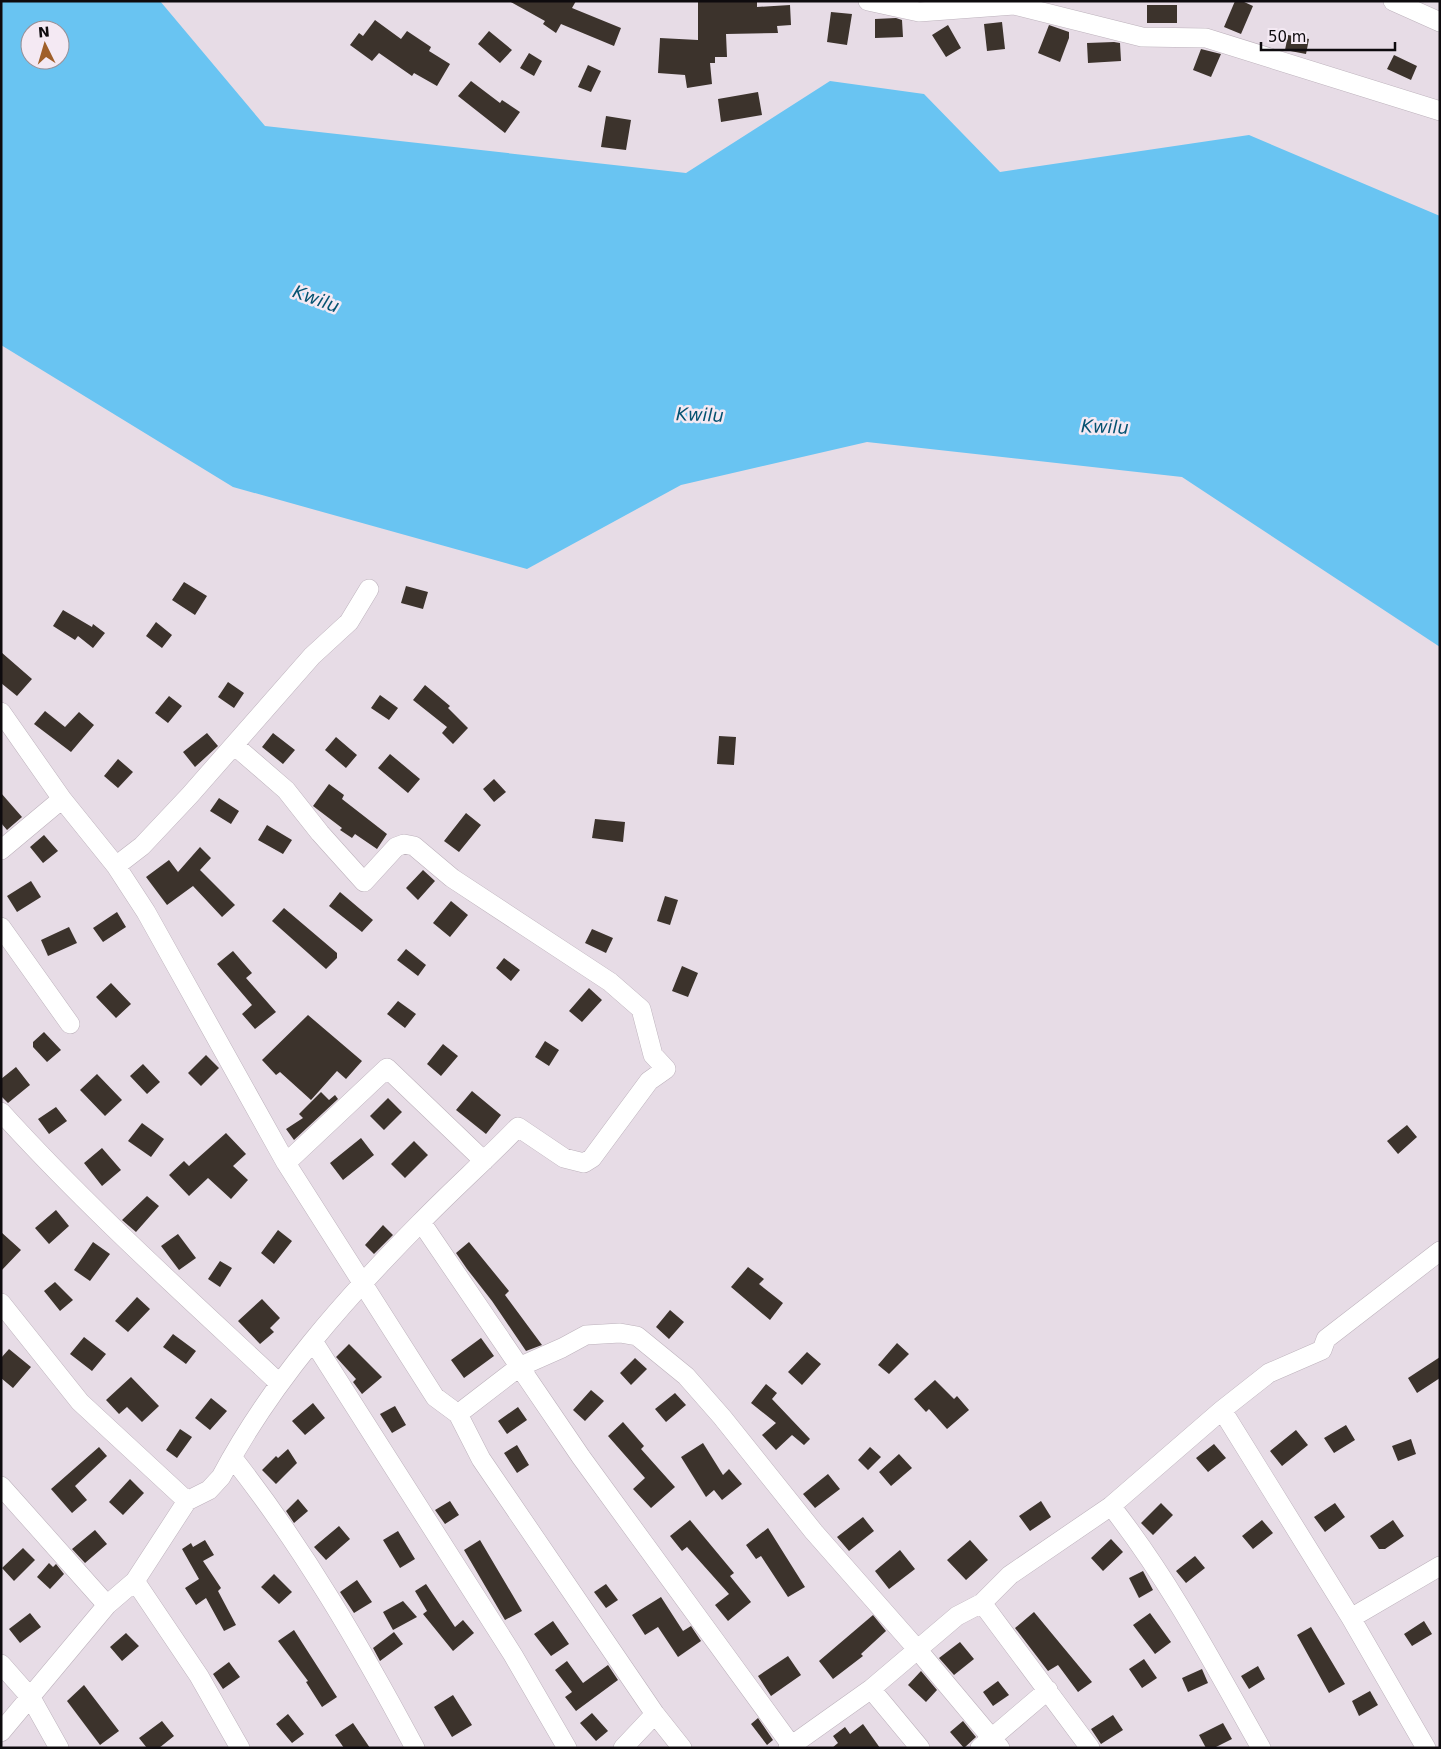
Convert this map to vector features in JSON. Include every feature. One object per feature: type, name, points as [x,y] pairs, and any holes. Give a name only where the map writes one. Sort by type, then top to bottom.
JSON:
[{"type":"street","points":[[868,1],[919,12],[1014,5],[1142,37],[1206,38],[1440,111]]},
{"type":"street","points":[[1393,1],[1440,22]]},
{"type":"street","points":[[116,866],[142,846],[312,656],[349,622],[370,589]]},
{"type":"street","points":[[1,712],[62,799],[116,866],[146,912],[286,1163],[435,1397],[458,1414],[481,1459],[655,1714],[682,1748]]},
{"type":"street","points":[[1,1732],[107,1605],[135,1581],[187,1501],[209,1490],[221,1477],[279,1383],[313,1341],[363,1282],[421,1222],[518,1127],[564,1158],[584,1163],[592,1158],[649,1081],[666,1069],[650,1050],[641,1009],[610,982],[452,878],[414,846],[404,844],[396,847],[364,882],[320,833],[286,790],[234,745]]},
{"type":"street","points":[[1,850],[62,799]]},
{"type":"street","points":[[1,927],[70,1024]]},
{"type":"street","points":[[286,1163],[387,1068],[484,1161]]},
{"type":"street","points":[[1,1112],[39,1154],[133,1247],[279,1383]]},
{"type":"street","points":[[421,1222],[581,1457],[790,1747],[870,1688],[957,1616],[982,1603],[1010,1575],[1111,1506],[1222,1410],[1269,1373],[1322,1350],[1326,1339],[1440,1251]]},
{"type":"street","points":[[1,1302],[80,1402],[187,1501]]},
{"type":"street","points":[[458,1414],[519,1367],[586,1335],[620,1333],[637,1336],[686,1376],[722,1417],[814,1532],[917,1649],[990,1744],[1048,1690]]},
{"type":"street","points":[[313,1341],[513,1655],[567,1748]]},
{"type":"street","points":[[1222,1410],[1350,1618],[1426,1748]]},
{"type":"street","points":[[232,1458],[295,1542],[379,1682],[415,1748]]},
{"type":"street","points":[[1,1486],[107,1605]]},
{"type":"street","points":[[1111,1506],[1138,1540],[1184,1611],[1262,1748]]},
{"type":"street","points":[[1350,1618],[1440,1566]]},
{"type":"street","points":[[135,1581],[199,1676],[240,1748]]},
{"type":"street","points":[[982,1603],[1090,1748]]},
{"type":"street","points":[[1,1664],[31,1698],[59,1748]]},
{"type":"street","points":[[870,1688],[920,1748]]},
{"type":"street","points":[[622,1748],[655,1714]]},
{"type":"water","name":"Kwilu","points":[[1,1],[160,1],[265,126],[686,173],[830,81],[924,94],[1000,172],[1249,135],[1440,216],[1440,647],[1182,477],[867,442],[681,485],[527,569],[233,487],[1,345]]},
{"type":"building","points":[[509,1],[576,1],[572,8],[621,28],[614,46],[561,24],[556,33],[543,24],[545,21]]},
{"type":"building","points":[[698,1],[757,1],[757,7],[790,5],[791,25],[777,26],[778,33],[726,34],[727,57],[715,57],[715,63],[710,63],[712,84],[687,88],[685,75],[658,73],[660,38],[698,40]]},
{"type":"building","points":[[1235,1],[1242,1],[1253,6],[1241,34],[1224,27]]},
{"type":"building","points":[[1147,5],[1177,5],[1177,23],[1147,23]]},
{"type":"building","points":[[831,12],[852,14],[847,45],[827,42]]},
{"type":"building","points":[[896,18],[902,20],[903,37],[875,38],[875,19]]},
{"type":"building","points":[[375,20],[401,39],[407,31],[431,47],[429,51],[450,64],[437,86],[414,73],[412,76],[379,53],[372,61],[350,45],[359,33],[363,36]]},
{"type":"building","points":[[1002,22],[1005,49],[987,51],[984,24]]},
{"type":"building","points":[[948,25],[961,48],[946,57],[932,35]]},
{"type":"building","points":[[1049,25],[1069,32],[1069,38],[1060,62],[1038,53]]},
{"type":"building","points":[[489,31],[512,50],[500,63],[478,44]]},
{"type":"building","points":[[1288,35],[1309,39],[1306,54],[1285,50]]},
{"type":"building","points":[[1087,43],[1120,43],[1121,61],[1088,63]]},
{"type":"building","points":[[1201,49],[1221,54],[1211,77],[1193,70]]},
{"type":"building","points":[[529,53],[542,61],[534,76],[520,68]]},
{"type":"building","points":[[1394,55],[1417,66],[1411,80],[1387,69]]},
{"type":"building","points":[[588,65],[601,71],[591,92],[578,87]]},
{"type":"building","points":[[471,81],[500,103],[502,100],[520,112],[505,133],[458,96]]},
{"type":"building","points":[[758,92],[762,115],[721,122],[718,99]]},
{"type":"building","points":[[606,116],[631,120],[626,150],[601,147]]},
{"type":"building","points":[[184,582],[207,596],[195,615],[172,600]]},
{"type":"building","points":[[406,586],[428,592],[423,609],[401,603]]},
{"type":"building","points":[[63,610],[92,627],[93,624],[105,633],[93,648],[78,636],[75,640],[53,626]]},
{"type":"building","points":[[156,622],[172,635],[162,648],[146,636]]},
{"type":"building","points":[[1,652],[32,679],[17,696],[1,683]]},
{"type":"building","points":[[228,682],[244,693],[234,708],[218,697]]},
{"type":"building","points":[[425,685],[450,706],[448,708],[468,728],[453,744],[442,733],[447,727],[413,700]]},
{"type":"building","points":[[380,695],[398,708],[389,720],[371,708]]},
{"type":"building","points":[[169,696],[182,706],[168,723],[155,713]]},
{"type":"building","points":[[45,711],[65,727],[79,712],[94,725],[71,752],[34,724]]},
{"type":"building","points":[[207,733],[218,746],[195,767],[183,752]]},
{"type":"building","points":[[273,733],[295,750],[283,764],[262,747]]},
{"type":"building","points":[[719,736],[736,737],[734,765],[717,764]]},
{"type":"building","points":[[336,737],[357,755],[346,768],[325,750]]},
{"type":"building","points":[[390,754],[420,779],[408,793],[378,768]]},
{"type":"building","points":[[118,759],[133,772],[118,788],[104,776]]},
{"type":"building","points":[[494,779],[506,792],[494,802],[483,789]]},
{"type":"building","points":[[329,784],[344,795],[342,799],[387,834],[377,849],[355,834],[352,838],[340,830],[342,828],[313,806]]},
{"type":"building","points":[[1,793],[22,817],[7,830],[1,823]]},
{"type":"building","points":[[219,798],[239,811],[231,824],[210,811]]},
{"type":"building","points":[[466,813],[481,825],[459,852],[444,841]]},
{"type":"building","points":[[595,819],[625,822],[623,842],[592,838]]},
{"type":"building","points":[[267,825],[292,840],[283,854],[258,840]]},
{"type":"building","points":[[44,835],[58,851],[43,863],[30,847]]},
{"type":"building","points":[[200,847],[211,858],[200,870],[235,905],[222,917],[193,886],[167,905],[146,877],[169,860],[178,872]]},
{"type":"building","points":[[423,870],[435,881],[418,900],[406,888]]},
{"type":"building","points":[[31,881],[41,897],[17,912],[7,896]]},
{"type":"building","points":[[340,892],[373,920],[362,932],[329,906]]},
{"type":"building","points":[[665,896],[678,900],[670,925],[657,921]]},
{"type":"building","points":[[451,901],[468,915],[450,937],[433,923]]},
{"type":"building","points":[[284,908],[337,953],[337,958],[326,969],[272,921]]},
{"type":"building","points":[[117,912],[126,927],[103,942],[93,928]]},
{"type":"building","points":[[69,927],[77,943],[48,956],[41,940]]},
{"type":"building","points":[[592,929],[613,938],[606,953],[585,943]]},
{"type":"building","points":[[406,949],[426,965],[418,976],[397,960]]},
{"type":"building","points":[[233,951],[252,973],[246,978],[276,1012],[255,1029],[242,1014],[252,1005],[217,964]]},
{"type":"building","points":[[504,958],[520,970],[511,981],[496,968]]},
{"type":"building","points":[[682,966],[698,973],[688,997],[672,991]]},
{"type":"building","points":[[111,983],[131,1004],[116,1018],[96,997]]},
{"type":"building","points":[[589,988],[602,1000],[582,1022],[569,1011]]},
{"type":"building","points":[[398,1001],[416,1014],[405,1028],[387,1014]]},
{"type":"building","points":[[308,1015],[362,1061],[346,1079],[337,1071],[311,1100],[280,1072],[276,1075],[262,1060]]},
{"type":"building","points":[[44,1032],[61,1050],[47,1062],[33,1047],[33,1042]]},
{"type":"building","points":[[545,1041],[559,1050],[549,1066],[535,1057]]},
{"type":"building","points":[[443,1044],[458,1056],[441,1076],[427,1064]]},
{"type":"building","points":[[206,1055],[219,1068],[201,1086],[188,1073]]},
{"type":"building","points":[[143,1064],[160,1082],[147,1094],[130,1076]]},
{"type":"building","points":[[16,1067],[30,1085],[8,1103],[1,1096],[1,1079]]},
{"type":"building","points":[[97,1074],[122,1100],[105,1116],[80,1090]]},
{"type":"building","points":[[472,1091],[501,1115],[486,1134],[456,1110]]},
{"type":"building","points":[[321,1092],[329,1100],[335,1095],[338,1099],[294,1140],[286,1129],[303,1118],[299,1114]]},
{"type":"building","points":[[388,1098],[402,1112],[384,1130],[370,1116]]},
{"type":"building","points":[[56,1107],[67,1121],[49,1134],[38,1119]]},
{"type":"building","points":[[142,1123],[164,1139],[151,1157],[128,1141]]},
{"type":"building","points":[[1407,1125],[1417,1137],[1398,1154],[1387,1141]]},
{"type":"building","points":[[226,1133],[246,1154],[233,1166],[248,1180],[231,1199],[208,1178],[189,1196],[169,1175],[184,1161],[189,1166]]},
{"type":"building","points":[[361,1138],[374,1155],[343,1180],[330,1163]]},
{"type":"building","points":[[414,1141],[428,1155],[405,1178],[391,1164]]},
{"type":"building","points":[[102,1148],[121,1170],[102,1186],[84,1163]]},
{"type":"building","points":[[147,1196],[159,1206],[136,1232],[122,1220]]},
{"type":"building","points":[[56,1210],[69,1226],[49,1244],[35,1228]]},
{"type":"building","points":[[383,1225],[393,1235],[374,1254],[365,1245]]},
{"type":"building","points":[[278,1230],[292,1241],[274,1264],[261,1253]]},
{"type":"building","points":[[1,1232],[21,1250],[1,1271]]},
{"type":"building","points":[[178,1234],[196,1258],[179,1270],[161,1246]]},
{"type":"building","points":[[93,1242],[110,1254],[90,1281],[74,1270]]},
{"type":"building","points":[[469,1242],[509,1291],[505,1295],[542,1345],[526,1351],[492,1301],[467,1269],[456,1253]]},
{"type":"building","points":[[220,1261],[232,1268],[220,1287],[208,1279]]},
{"type":"building","points":[[748,1267],[764,1279],[759,1284],[783,1303],[770,1320],[731,1287]]},
{"type":"building","points":[[55,1282],[73,1300],[60,1311],[44,1291]]},
{"type":"building","points":[[137,1297],[150,1309],[128,1332],[115,1321]]},
{"type":"building","points":[[262,1299],[280,1318],[270,1328],[274,1332],[260,1344],[238,1321]]},
{"type":"building","points":[[670,1310],[684,1322],[669,1339],[656,1327]]},
{"type":"building","points":[[173,1334],[196,1351],[186,1364],[163,1347]]},
{"type":"building","points":[[84,1337],[106,1354],[92,1371],[70,1354]]},
{"type":"building","points":[[481,1338],[494,1356],[464,1378],[451,1360]]},
{"type":"building","points":[[897,1343],[909,1354],[889,1374],[878,1365]]},
{"type":"building","points":[[349,1344],[382,1377],[362,1394],[353,1382],[356,1379],[336,1357]]},
{"type":"building","points":[[9,1349],[31,1367],[13,1388],[1,1378],[1,1358]]},
{"type":"building","points":[[807,1352],[821,1364],[802,1385],[788,1372]]},
{"type":"building","points":[[1440,1357],[1440,1378],[1417,1393],[1408,1378]]},
{"type":"building","points":[[635,1358],[647,1369],[631,1385],[620,1373]]},
{"type":"building","points":[[131,1377],[159,1406],[142,1422],[127,1407],[119,1414],[106,1400]]},
{"type":"building","points":[[935,1380],[954,1399],[957,1396],[969,1410],[947,1429],[929,1409],[926,1412],[914,1399]]},
{"type":"building","points":[[766,1384],[777,1393],[772,1399],[810,1439],[804,1445],[792,1435],[776,1450],[762,1435],[776,1423],[751,1403]]},
{"type":"building","points":[[591,1390],[604,1401],[585,1421],[573,1410]]},
{"type":"building","points":[[675,1393],[686,1405],[666,1422],[655,1409]]},
{"type":"building","points":[[211,1398],[227,1411],[210,1430],[195,1418]]},
{"type":"building","points":[[313,1403],[325,1418],[305,1435],[292,1421]]},
{"type":"building","points":[[395,1406],[406,1425],[392,1433],[380,1414]]},
{"type":"building","points":[[518,1407],[527,1420],[507,1434],[498,1421]]},
{"type":"building","points":[[623,1422],[644,1446],[641,1449],[675,1487],[651,1508],[633,1489],[645,1478],[608,1436]]},
{"type":"building","points":[[1346,1425],[1355,1440],[1334,1453],[1324,1438]]},
{"type":"building","points":[[180,1429],[192,1437],[177,1458],[166,1450]]},
{"type":"building","points":[[1296,1430],[1308,1445],[1282,1466],[1270,1451]]},
{"type":"building","points":[[1411,1439],[1416,1454],[1398,1461],[1392,1446]]},
{"type":"building","points":[[703,1443],[723,1475],[729,1469],[742,1484],[722,1500],[714,1490],[706,1497],[681,1457]]},
{"type":"building","points":[[1214,1444],[1226,1458],[1208,1472],[1196,1458]]},
{"type":"building","points":[[517,1445],[529,1465],[517,1473],[504,1453]]},
{"type":"building","points":[[99,1447],[107,1456],[75,1486],[87,1500],[72,1513],[51,1489]]},
{"type":"building","points":[[870,1447],[881,1457],[868,1470],[858,1460]]},
{"type":"building","points":[[288,1449],[297,1463],[276,1484],[262,1470],[276,1456],[278,1458]]},
{"type":"building","points":[[899,1454],[912,1468],[891,1486],[879,1472]]},
{"type":"building","points":[[828,1474],[840,1489],[815,1508],[803,1494]]},
{"type":"building","points":[[130,1479],[144,1493],[123,1515],[109,1502]]},
{"type":"building","points":[[298,1499],[308,1511],[294,1523],[286,1511]]},
{"type":"building","points":[[450,1501],[459,1515],[445,1524],[435,1510]]},
{"type":"building","points":[[1041,1501],[1051,1517],[1030,1531],[1019,1516]]},
{"type":"building","points":[[1161,1503],[1173,1515],[1153,1535],[1141,1523]]},
{"type":"building","points":[[1335,1503],[1345,1517],[1325,1532],[1314,1517]]},
{"type":"building","points":[[863,1517],[874,1531],[849,1551],[837,1537]]},
{"type":"building","points":[[690,1520],[734,1573],[730,1576],[751,1602],[728,1621],[715,1605],[729,1594],[687,1547],[682,1551],[670,1536]]},
{"type":"building","points":[[1262,1520],[1273,1533],[1253,1549],[1242,1536]]},
{"type":"building","points":[[1393,1520],[1404,1536],[1385,1549],[1379,1549],[1370,1536]]},
{"type":"building","points":[[339,1526],[350,1539],[326,1560],[314,1547]]},
{"type":"building","points":[[768,1528],[805,1587],[788,1597],[761,1556],[756,1559],[746,1545]]},
{"type":"building","points":[[95,1530],[107,1544],[85,1563],[72,1549]]},
{"type":"building","points":[[398,1531],[415,1559],[400,1568],[383,1540]]},
{"type":"building","points":[[1111,1539],[1123,1552],[1103,1571],[1091,1558]]},
{"type":"building","points":[[205,1540],[214,1555],[203,1561],[221,1588],[218,1591],[236,1625],[224,1631],[206,1598],[196,1605],[185,1588],[199,1579],[182,1549],[191,1543],[193,1547]]},
{"type":"building","points":[[480,1540],[522,1611],[505,1620],[464,1550]]},
{"type":"building","points":[[970,1540],[988,1560],[966,1580],[947,1560]]},
{"type":"building","points":[[23,1548],[35,1560],[14,1581],[2,1568]]},
{"type":"building","points":[[900,1550],[915,1569],[889,1589],[875,1571]]},
{"type":"building","points":[[1195,1556],[1205,1568],[1186,1583],[1176,1571]]},
{"type":"building","points":[[49,1563],[53,1567],[56,1564],[64,1574],[50,1589],[37,1577]]},
{"type":"building","points":[[1143,1571],[1153,1590],[1139,1598],[1129,1578]]},
{"type":"building","points":[[274,1574],[292,1592],[279,1604],[261,1587]]},
{"type":"building","points":[[357,1580],[372,1602],[354,1613],[340,1592]]},
{"type":"building","points":[[426,1584],[455,1627],[463,1620],[474,1633],[453,1651],[423,1614],[427,1611],[415,1591]]},
{"type":"building","points":[[606,1584],[618,1600],[606,1608],[594,1592]]},
{"type":"building","points":[[661,1597],[683,1631],[691,1626],[701,1641],[678,1657],[658,1627],[645,1635],[632,1615]]},
{"type":"building","points":[[403,1601],[417,1617],[393,1630],[383,1612]]},
{"type":"building","points":[[1034,1612],[1092,1682],[1078,1692],[1058,1665],[1048,1671],[1015,1628]]},
{"type":"building","points":[[30,1613],[41,1627],[20,1643],[9,1629]]},
{"type":"building","points":[[1150,1613],[1171,1642],[1155,1654],[1133,1625]]},
{"type":"building","points":[[873,1615],[886,1631],[861,1654],[863,1656],[833,1679],[819,1661]]},
{"type":"building","points":[[553,1621],[569,1644],[551,1656],[534,1634]]},
{"type":"building","points":[[1424,1621],[1432,1634],[1412,1646],[1404,1634]]},
{"type":"building","points":[[1311,1627],[1345,1684],[1329,1693],[1297,1635]]},
{"type":"building","points":[[294,1630],[337,1697],[322,1707],[306,1682],[308,1681],[278,1641]]},
{"type":"building","points":[[394,1632],[403,1644],[380,1661],[373,1648]]},
{"type":"building","points":[[126,1633],[139,1646],[122,1661],[110,1647]]},
{"type":"building","points":[[960,1642],[974,1659],[954,1675],[939,1658]]},
{"type":"building","points":[[788,1656],[801,1675],[771,1696],[758,1676]]},
{"type":"building","points":[[1144,1659],[1157,1678],[1142,1688],[1129,1669]]},
{"type":"building","points":[[567,1661],[583,1683],[608,1665],[618,1680],[576,1711],[565,1697],[572,1692],[555,1670]]},
{"type":"building","points":[[229,1662],[240,1677],[223,1689],[213,1674]]},
{"type":"building","points":[[1258,1666],[1265,1679],[1249,1689],[1241,1676]]},
{"type":"building","points":[[1202,1669],[1208,1683],[1188,1692],[1182,1678]]},
{"type":"building","points":[[921,1671],[937,1690],[926,1702],[908,1685]]},
{"type":"building","points":[[998,1681],[1009,1695],[993,1706],[983,1692]]},
{"type":"building","points":[[84,1685],[119,1731],[100,1745],[67,1701]]},
{"type":"building","points":[[1370,1691],[1378,1705],[1359,1716],[1352,1701]]},
{"type":"building","points":[[453,1695],[472,1725],[452,1737],[434,1707]]},
{"type":"building","points":[[592,1713],[608,1731],[596,1741],[580,1723]]},
{"type":"building","points":[[288,1714],[304,1734],[292,1743],[276,1724]]},
{"type":"building","points":[[1113,1715],[1123,1730],[1101,1744],[1091,1729]]},
{"type":"building","points":[[758,1718],[773,1740],[767,1745],[751,1724]]},
{"type":"building","points":[[162,1721],[174,1736],[159,1748],[147,1748],[139,1738]]},
{"type":"building","points":[[963,1721],[976,1737],[964,1748],[950,1732]]},
{"type":"building","points":[[353,1723],[370,1748],[344,1748],[335,1735]]},
{"type":"building","points":[[1223,1723],[1232,1739],[1214,1748],[1206,1748],[1199,1735]]},
{"type":"building","points":[[863,1724],[880,1748],[832,1748],[838,1743],[833,1736],[845,1727],[850,1734]]}]
